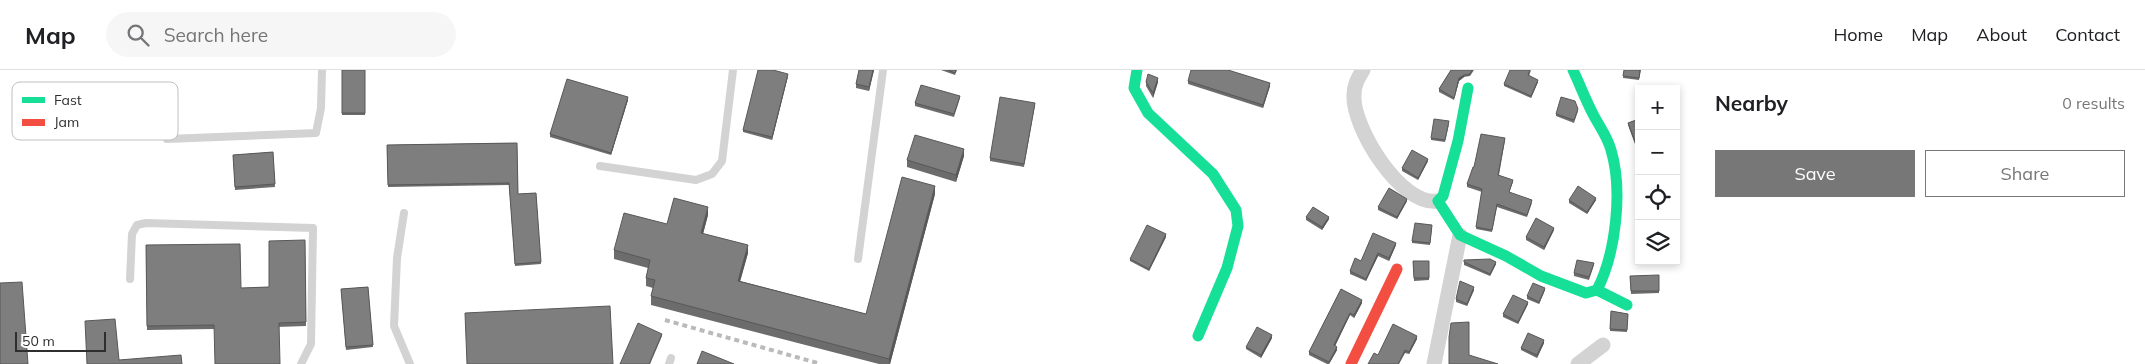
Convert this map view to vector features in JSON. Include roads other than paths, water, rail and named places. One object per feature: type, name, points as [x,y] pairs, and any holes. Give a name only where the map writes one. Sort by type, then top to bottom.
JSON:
[{"type":"street","points":[[1137,70],[1134,88],[1148,113],[1213,174],[1236,210],[1238,226],[1227,268],[1198,336]]},
{"type":"street","points":[[1363,70],[1356,81],[1353,96],[1362,126],[1379,160],[1413,194],[1427,201],[1438,201],[1443,196],[1458,142],[1468,88]]},
{"type":"street","points":[[1573,70],[1612,151],[1614,166],[1616,189],[1612,240],[1606,273],[1597,290]]},
{"type":"street","points":[[1438,201],[1460,235],[1506,256],[1541,276],[1586,293],[1597,290],[1627,305]]},
{"type":"street","points":[[1434,364],[1460,235]]},
{"type":"street","points":[[1351,364],[1397,269]]},
{"type":"street","points":[[1578,364],[1603,345]]},
{"type":"lane","points":[[178,138],[316,133],[321,108],[322,70]]},
{"type":"lane","points":[[600,166],[696,180],[712,174],[722,161],[733,70]]},
{"type":"lane","points":[[858,259],[883,70]]},
{"type":"lane","points":[[404,214],[397,258],[394,326],[410,364]]},
{"type":"lane","points":[[130,279],[132,234],[137,225],[146,223],[313,228],[311,344],[301,364]]},
{"type":"railway","points":[[665,320],[821,364]]}]
